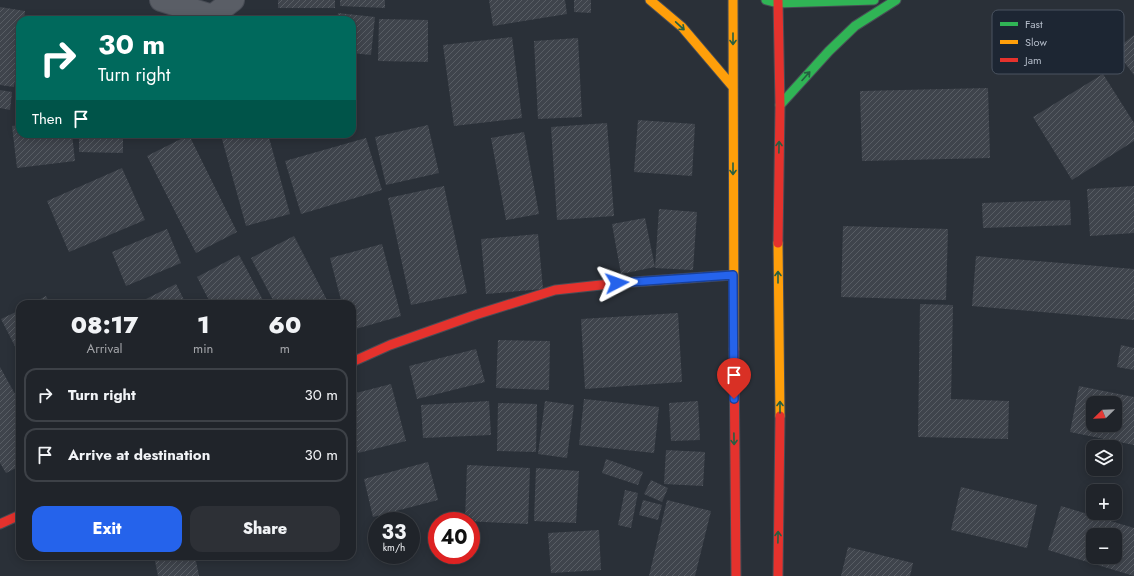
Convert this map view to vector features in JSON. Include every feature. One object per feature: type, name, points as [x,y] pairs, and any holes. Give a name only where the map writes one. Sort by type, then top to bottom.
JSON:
[{"type":"main road","points":[[650,0],[682,27],[733,87]]},
{"type":"main road","points":[[733,0],[733,275],[736,576]]},
{"type":"main road","points":[[766,0],[874,0]]},
{"type":"main road","points":[[780,105],[829,51],[855,26],[896,0]]},
{"type":"main road","points":[[778,1],[780,105],[778,275],[780,410],[778,576]]},
{"type":"main road","points":[[356,360],[390,345],[475,315],[555,290],[580,286],[733,275]]},
{"type":"main road","points":[[0,524],[16,517]]},
{"type":"street","points":[[161,0],[210,15],[220,11],[233,0]]},
{"type":"building","points":[[278,0],[335,0],[335,8],[278,8]]},
{"type":"building","points":[[340,0],[385,0],[385,8],[340,6]]},
{"type":"building","points":[[489,0],[565,0],[567,14],[493,26]]},
{"type":"building","points":[[574,0],[591,0],[591,13],[574,12]]},
{"type":"building","points":[[0,7],[25,11],[24,16],[16,16],[16,73],[14,87],[0,85]]},
{"type":"building","points":[[338,13],[375,17],[371,55],[356,53],[356,16],[338,16]]},
{"type":"building","points":[[379,19],[428,20],[428,62],[378,61]]},
{"type":"building","points":[[1134,35],[1134,75],[1124,62],[1124,43]]},
{"type":"building","points":[[512,37],[522,118],[454,126],[443,45]]},
{"type":"building","points":[[578,38],[582,117],[538,119],[534,41]]},
{"type":"building","points":[[1103,74],[1134,123],[1134,141],[1072,180],[1033,117]]},
{"type":"building","points":[[988,88],[990,158],[862,161],[860,91]]},
{"type":"building","points":[[0,90],[12,92],[10,110],[0,108]]},
{"type":"building","points":[[638,120],[695,124],[692,176],[634,172]]},
{"type":"building","points":[[607,123],[614,216],[557,220],[551,127]]},
{"type":"building","points":[[428,125],[439,173],[386,185],[375,137]]},
{"type":"building","points":[[12,126],[16,126],[16,138],[72,138],[75,161],[17,168]]},
{"type":"building","points":[[524,132],[539,214],[506,220],[491,138]]},
{"type":"building","points":[[79,138],[123,138],[123,153],[79,152]]},
{"type":"building","points":[[183,138],[190,138],[237,232],[196,253],[147,156]]},
{"type":"building","points":[[269,138],[290,214],[246,226],[222,139]]},
{"type":"building","points":[[366,138],[382,190],[301,214],[285,161]]},
{"type":"building","points":[[122,168],[145,220],[69,252],[47,201]]},
{"type":"building","points":[[444,186],[467,293],[411,305],[388,198]]},
{"type":"building","points":[[1134,186],[1134,233],[1090,236],[1087,189]]},
{"type":"building","points":[[1070,200],[1071,225],[983,228],[982,203]]},
{"type":"building","points":[[659,209],[697,212],[693,270],[655,268]]},
{"type":"building","points":[[645,218],[655,267],[621,274],[612,224]]},
{"type":"building","points":[[843,226],[948,229],[946,300],[841,297]]},
{"type":"building","points":[[167,229],[181,263],[126,286],[112,252]]},
{"type":"building","points":[[538,234],[543,289],[486,294],[481,239]]},
{"type":"building","points":[[294,236],[327,300],[273,300],[251,258]]},
{"type":"building","points":[[382,244],[401,316],[356,329],[356,300],[341,300],[330,258]]},
{"type":"building","points":[[239,255],[263,300],[209,300],[197,277]]},
{"type":"building","points":[[976,256],[1134,269],[1134,320],[972,306]]},
{"type":"building","points":[[176,284],[184,300],[144,300]]},
{"type":"building","points":[[46,296],[48,300],[38,300]]},
{"type":"building","points":[[920,304],[953,305],[951,399],[1009,401],[1008,439],[918,437]]},
{"type":"building","points":[[16,312],[16,348],[1,319]]},
{"type":"building","points":[[678,313],[682,382],[585,389],[581,319]]},
{"type":"building","points":[[498,340],[550,341],[549,390],[496,388]]},
{"type":"building","points":[[1121,345],[1134,348],[1134,370],[1117,367]]},
{"type":"building","points":[[476,349],[485,382],[417,399],[409,366]]},
{"type":"building","points":[[0,367],[16,396],[16,468],[6,473],[0,463]]},
{"type":"building","points":[[391,384],[406,441],[358,453],[356,445],[356,393]]},
{"type":"building","points":[[1079,386],[1134,397],[1134,445],[1122,443],[1122,440],[1109,440],[1070,432]]},
{"type":"building","points":[[584,399],[659,407],[654,453],[579,445]]},
{"type":"building","points":[[489,401],[491,435],[423,438],[421,405]]},
{"type":"building","points":[[545,401],[574,405],[567,458],[538,454]]},
{"type":"building","points":[[698,401],[700,440],[671,441],[669,403]]},
{"type":"building","points":[[498,403],[537,404],[536,452],[497,451]]},
{"type":"building","points":[[666,450],[705,452],[703,486],[664,484]]},
{"type":"building","points":[[606,459],[643,472],[638,485],[602,473]]},
{"type":"building","points":[[428,462],[438,500],[392,512],[372,512],[364,479]]},
{"type":"building","points":[[467,465],[530,468],[528,524],[480,522],[480,512],[465,512]]},
{"type":"building","points":[[536,468],[579,471],[576,523],[534,521]]},
{"type":"building","points":[[651,480],[668,488],[662,502],[644,494]]},
{"type":"building","points":[[961,487],[1037,505],[1027,548],[951,530]]},
{"type":"building","points":[[625,490],[638,493],[631,528],[618,525]]},
{"type":"building","points":[[643,500],[662,505],[658,520],[639,515]]},
{"type":"building","points":[[667,500],[711,511],[695,576],[649,576]]},
{"type":"building","points":[[1061,506],[1086,514],[1086,520],[1107,520],[1134,528],[1134,576],[1094,564],[1122,564],[1122,528],[1086,528],[1086,561],[1048,550]]},
{"type":"building","points":[[599,530],[601,570],[551,573],[548,533]]},
{"type":"building","points":[[848,547],[913,563],[910,576],[841,576]]},
{"type":"building","points":[[155,560],[196,560],[199,576],[158,576]]},
{"type":"traffic: fast","points":[[766,0],[778,3],[874,0]]},
{"type":"traffic: fast","points":[[780,105],[829,51],[855,26],[896,0]]},
{"type":"traffic: slow","points":[[650,0],[682,27],[733,87]]},
{"type":"traffic: slow","points":[[733,0],[734,349]]},
{"type":"traffic: slow","points":[[778,243],[780,416]]},
{"type":"traffic: slow","points":[[619,283],[733,275]]},
{"type":"traffic: jam","points":[[778,0],[780,105],[778,243]]},
{"type":"traffic: jam","points":[[356,360],[390,345],[475,315],[555,290],[619,283]]},
{"type":"traffic: jam","points":[[734,349],[736,576]]},
{"type":"traffic: jam","points":[[778,576],[780,416]]},
{"type":"traffic: jam","points":[[0,524],[16,517]]},
{"type":"route","points":[[617,283],[733,275],[734,399]]}]
